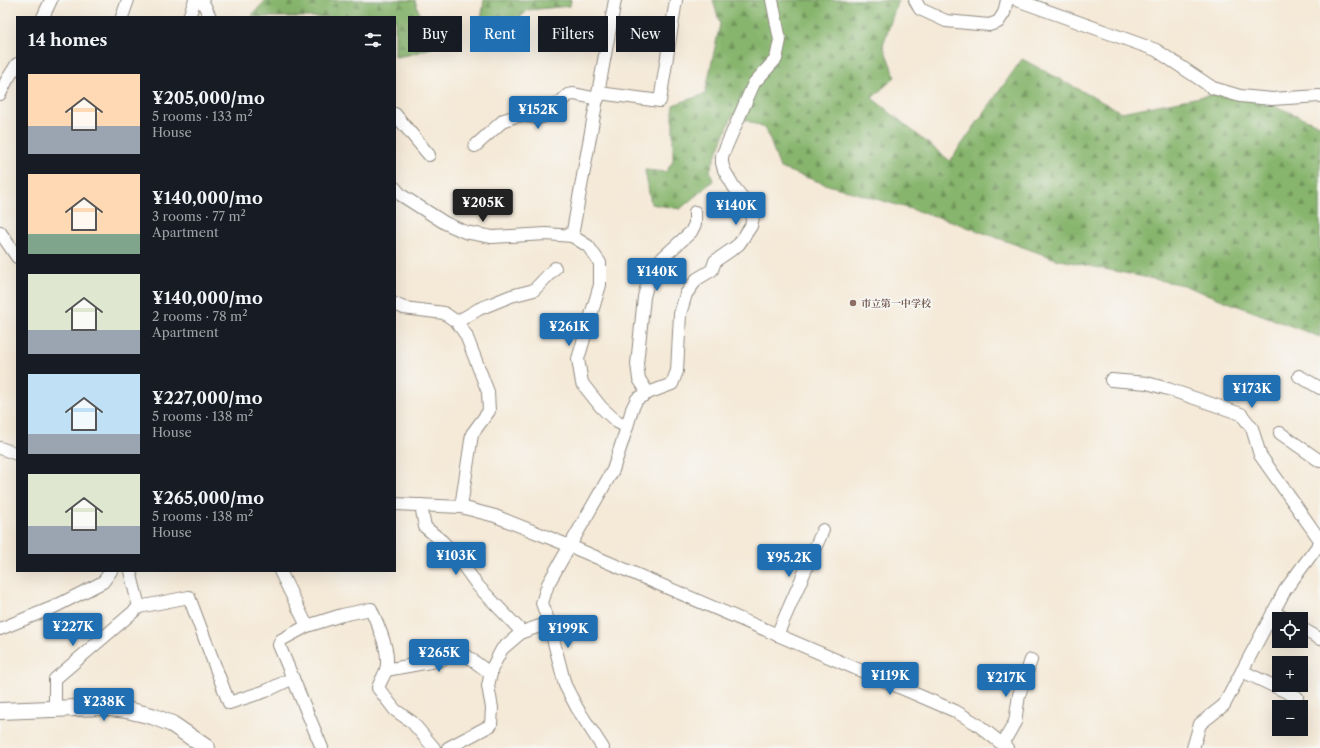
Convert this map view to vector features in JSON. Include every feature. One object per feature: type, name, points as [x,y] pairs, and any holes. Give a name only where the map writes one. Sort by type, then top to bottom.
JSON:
[{"type":"street","points":[[43,16],[51,0]]},
{"type":"street","points":[[122,16],[128,0]]},
{"type":"street","points":[[189,16],[195,0]]},
{"type":"street","points":[[202,0],[210,16]]},
{"type":"street","points":[[572,236],[615,0]]},
{"type":"street","points":[[475,146],[504,120],[520,115],[538,118],[545,116],[568,95],[574,94],[660,101],[676,0]]},
{"type":"street","points":[[604,748],[577,708],[565,685],[549,623],[542,603],[548,584],[613,470],[632,409],[637,399],[672,384],[677,370],[680,314],[686,294],[691,285],[697,279],[712,270],[715,261],[739,244],[753,221],[752,212],[724,170],[722,156],[754,84],[776,59],[780,40],[772,0]]},
{"type":"street","points":[[915,0],[920,9],[946,22],[989,25],[998,22],[1004,13],[1007,0]]},
{"type":"street","points":[[1017,0],[1156,50],[1213,88],[1240,96],[1272,99],[1320,96]]},
{"type":"street","points":[[0,94],[16,66]]},
{"type":"street","points":[[396,115],[429,155]]},
{"type":"street","points":[[396,189],[402,195],[445,223],[465,232],[492,236],[546,234],[572,236],[588,246],[600,264],[600,285],[578,359],[582,382],[601,407],[617,422],[627,427]]},
{"type":"street","points":[[648,393],[639,379],[637,364],[644,297],[650,274],[658,262],[691,232],[695,224],[696,212]]},
{"type":"street","points":[[0,232],[16,256]]},
{"type":"street","points":[[457,322],[479,309],[511,296],[534,290],[555,268]]},
{"type":"street","points":[[396,304],[404,308],[444,313],[457,322],[466,336],[488,392],[488,411],[472,434],[461,507]]},
{"type":"street","points":[[1299,376],[1320,388]]},
{"type":"street","points":[[1111,380],[1147,384],[1168,389],[1241,414],[1252,428],[1260,455],[1320,541],[1284,590],[1273,612]]},
{"type":"street","points":[[1280,433],[1320,461]]},
{"type":"street","points":[[0,448],[16,454]]},
{"type":"street","points":[[396,504],[461,507],[495,516],[570,546],[955,711],[977,724],[1004,747],[1015,722],[1019,695],[1031,660]]},
{"type":"street","points":[[422,505],[425,527],[444,542],[457,556],[478,586],[522,632]]},
{"type":"street","points":[[777,635],[823,530]]},
{"type":"street","points":[[0,629],[54,607],[103,582],[110,572]]},
{"type":"street","points":[[130,572],[139,607]]},
{"type":"street","points":[[280,572],[307,626]]},
{"type":"street","points":[[55,709],[55,679],[139,607],[189,597],[229,703],[266,691],[293,678]]},
{"type":"street","points":[[322,748],[279,645],[281,640],[307,626],[371,608],[383,637],[386,660],[386,670],[378,688],[395,710],[412,722],[434,748]]},
{"type":"street","points":[[1193,748],[1200,724],[1224,705],[1272,614]]},
{"type":"street","points":[[448,748],[491,725],[492,708],[488,686],[492,668],[502,648],[522,632],[549,623]]},
{"type":"street","points":[[1308,632],[1320,639]]},
{"type":"street","points":[[386,670],[441,660],[459,650],[491,674]]},
{"type":"street","points":[[1242,671],[1297,697],[1295,700]]},
{"type":"street","points":[[0,711],[102,707],[127,710],[152,716],[172,724],[207,748]]},
{"type":"green space","points":[[266,0],[415,0],[420,16],[408,16],[408,52],[418,52],[396,57],[396,16],[252,15]]},
{"type":"green space","points":[[484,0],[571,0],[570,6],[528,10],[522,16],[482,16]]},
{"type":"green space","points":[[713,0],[898,0],[883,45],[895,77],[872,98],[950,161],[1022,59],[1121,112],[1237,90],[1320,125],[1320,337],[1183,285],[1056,259],[945,219],[828,185],[780,168],[766,129],[733,114],[710,170],[713,181],[680,209],[651,204],[645,170],[666,172],[673,161],[673,105],[705,94],[720,24]]},
{"type":"place","name":"市立第一中学校","points":[[853,303]]}]
